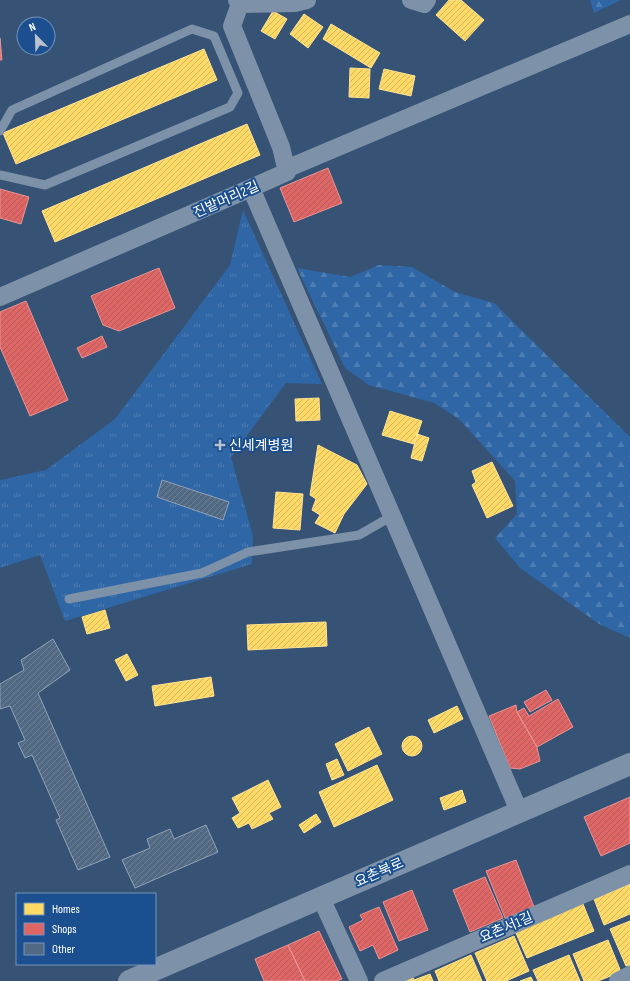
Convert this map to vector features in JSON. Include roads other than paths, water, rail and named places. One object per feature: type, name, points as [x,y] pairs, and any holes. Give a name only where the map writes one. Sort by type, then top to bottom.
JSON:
[{"type":"street","points":[[307,0],[295,4],[239,2],[232,26],[281,147],[286,169],[630,24]]},
{"type":"street","points":[[411,0],[424,4],[427,0]]},
{"type":"street","name":"진밭머리2길","points":[[0,297],[287,172],[286,169]]},
{"type":"street","points":[[251,188],[519,811]]},
{"type":"street","name":"요촌북로","points":[[129,981],[630,764]]},
{"type":"street","name":"요촌서1길","points":[[382,981],[630,874]]},
{"type":"street","points":[[320,898],[359,981]]},
{"type":"street","points":[[618,981],[630,975]]},
{"type":"lane","points":[[0,131],[12,110],[192,29],[214,36],[238,93],[230,107],[45,185],[0,175]]},
{"type":"lane","points":[[69,599],[202,573],[248,552],[359,535],[392,516]]},
{"type":"place","name":"신세계병원","points":[[220,445]]}]
